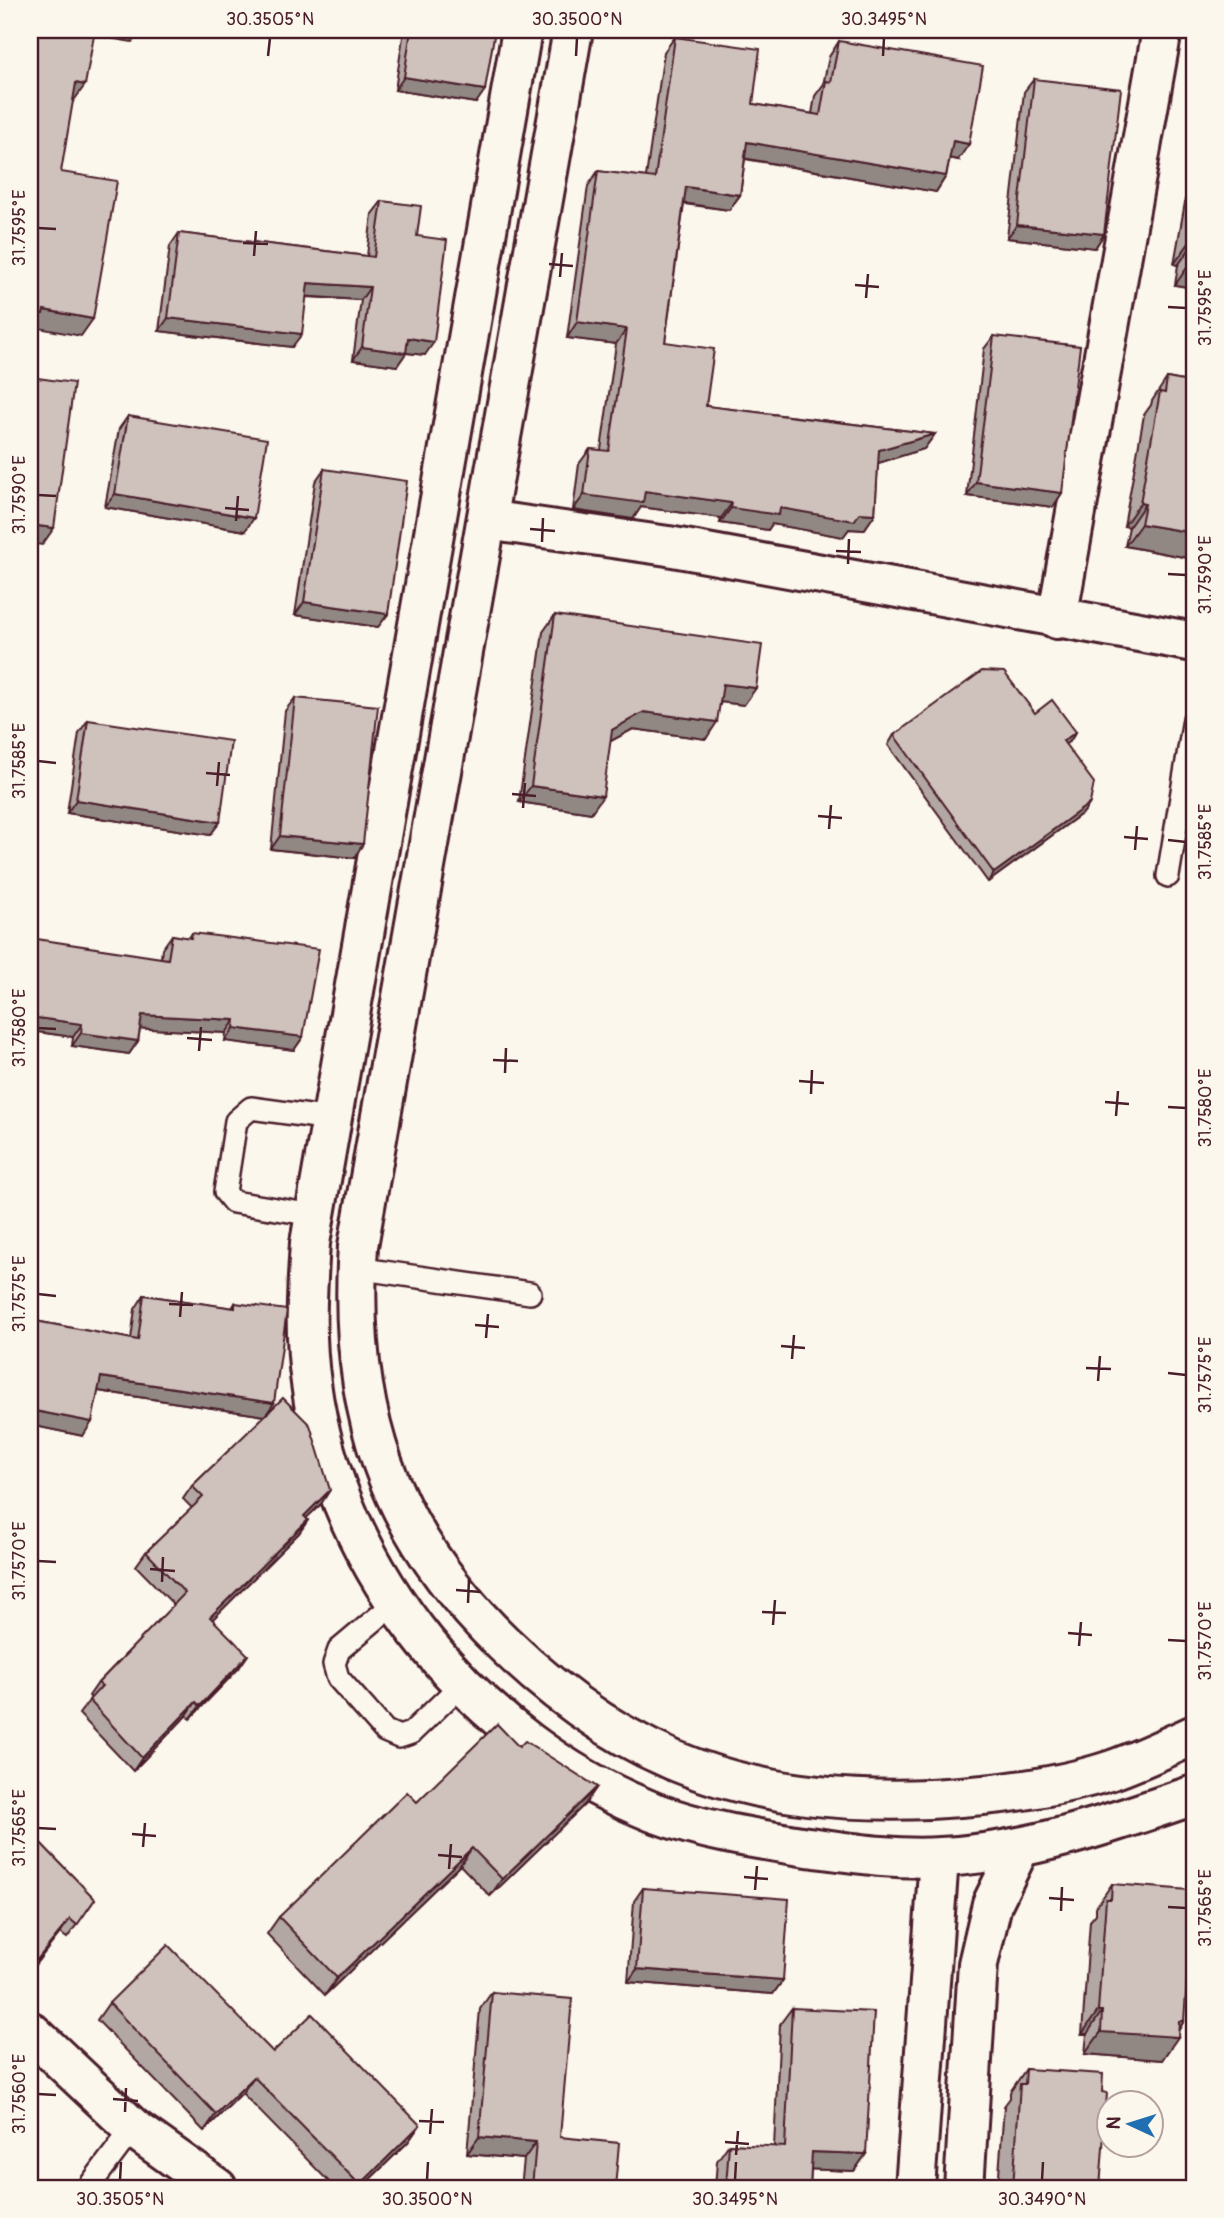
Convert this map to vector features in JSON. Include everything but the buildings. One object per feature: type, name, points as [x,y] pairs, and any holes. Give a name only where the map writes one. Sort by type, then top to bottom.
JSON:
[{"type":"street","points":[[522,30],[314,1215],[305,1313],[311,1384],[326,1453],[350,1520],[382,1582],[423,1640],[463,1684],[506,1723],[562,1765],[612,1794],[698,1827],[764,1841],[884,1858],[939,1857],[1019,1849],[1194,1795]]},
{"type":"street","points":[[573,30],[356,1268],[354,1311],[359,1376],[373,1438],[391,1486],[427,1555],[465,1606],[545,1684],[622,1737],[708,1775],[798,1796],[904,1800],[1008,1792],[1111,1770],[1194,1735]]},
{"type":"street","points":[[1057,619],[1162,30]]},
{"type":"street","points":[[487,520],[668,546],[1194,642]]},
{"type":"street","points":[[463,1684],[503,1643]]},
{"type":"street","points":[[964,2188],[978,1964],[992,1904],[1019,1849]]},
{"type":"street","points":[[915,2188],[939,1857]]},
{"type":"street","points":[[929,1990],[976,1995]]},
{"type":"street","points":[[30,2031],[133,2129],[217,2188]]},
{"type":"lane","points":[[1168,876],[1194,719]]},
{"type":"lane","points":[[314,1215],[238,1203],[228,1199],[225,1192],[236,1121],[251,1108],[331,1119]]},
{"type":"lane","points":[[356,1268],[530,1293]]},
{"type":"lane","points":[[396,1602],[339,1650],[334,1664],[338,1678],[386,1731],[399,1737],[411,1733],[463,1684]]},
{"type":"lane","points":[[88,2188],[133,2129]]}]
